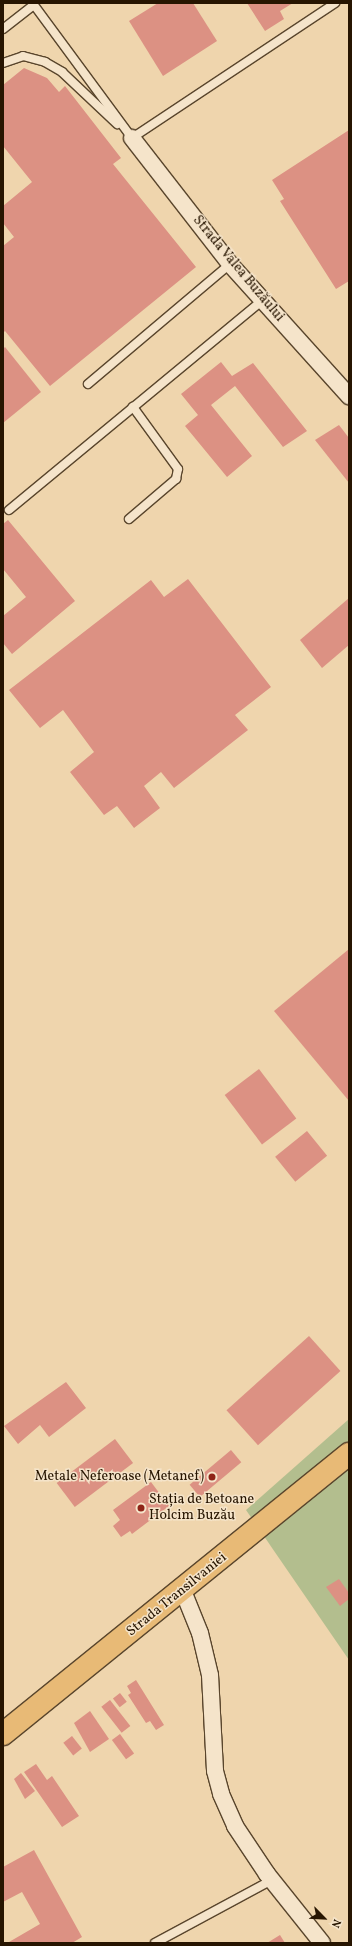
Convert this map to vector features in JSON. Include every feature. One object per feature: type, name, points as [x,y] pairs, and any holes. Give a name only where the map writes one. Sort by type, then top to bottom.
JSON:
[{"type":"main road","name":"Strada Transilvaniei","points":[[3,1734],[183,1591],[349,1454]]},
{"type":"street","name":"Strada Valea Buzăului","points":[[132,138],[230,264],[349,396]]},
{"type":"street","points":[[183,1591],[200,1633],[210,1675],[215,1770],[221,1794],[235,1826],[272,1880],[322,1943]]},
{"type":"lane","points":[[132,138],[335,3]]},
{"type":"lane","points":[[3,29],[34,5],[132,138]]},
{"type":"lane","points":[[3,63],[23,56],[54,67],[132,138]]},
{"type":"lane","points":[[88,384],[230,264]]},
{"type":"lane","points":[[9,510],[263,300]]},
{"type":"lane","points":[[129,519],[176,479],[178,469],[133,407]]},
{"type":"lane","points":[[155,1943],[272,1880]]},
{"type":"green space","points":[[349,1419],[349,1660],[246,1510]]},
{"type":"building","points":[[158,3],[193,3],[217,41],[163,76],[129,21]]},
{"type":"building","points":[[247,3],[293,3],[280,11],[284,19],[265,31]]},
{"type":"building","points":[[24,68],[47,78],[59,92],[65,86],[121,158],[113,164],[196,267],[50,386],[5,331],[3,333],[3,246],[14,237],[3,223],[3,206],[32,182],[3,146],[3,85]]},
{"type":"building","points":[[349,130],[349,281],[336,289],[280,201],[284,199],[272,180]]},
{"type":"building","points":[[5,347],[41,392],[3,423],[3,349]]},
{"type":"building","points":[[221,362],[232,376],[253,363],[307,431],[283,447],[235,386],[211,405],[252,456],[227,477],[185,426],[198,415],[181,394]]},
{"type":"building","points":[[339,425],[349,438],[349,483],[315,440]]},
{"type":"building","points":[[8,520],[75,601],[12,654],[3,643],[3,616],[26,597],[3,569],[3,524]]},
{"type":"building","points":[[188,579],[271,687],[235,715],[248,730],[174,788],[161,772],[144,786],[160,808],[134,828],[117,806],[104,815],[70,772],[94,752],[63,710],[40,728],[9,690],[151,580],[164,597]]},
{"type":"building","points":[[349,598],[349,645],[322,668],[300,640]]},
{"type":"building","points":[[349,949],[349,1101],[274,1011]]},
{"type":"building","points":[[259,1069],[296,1119],[262,1144],[225,1095]]},
{"type":"building","points":[[307,1131],[327,1156],[295,1182],[275,1157]]},
{"type":"building","points":[[309,1336],[340,1371],[258,1445],[227,1410]]},
{"type":"building","points":[[66,1382],[86,1408],[49,1437],[40,1425],[18,1444],[4,1426]]},
{"type":"building","points":[[115,1439],[133,1463],[75,1507],[57,1483]]},
{"type":"building","points":[[231,1450],[241,1462],[200,1497],[190,1485]]},
{"type":"building","name":"Stația de Betoane Holcim Buzău","points":[[151,1482],[169,1506],[132,1534],[130,1531],[121,1537],[113,1526],[120,1520],[113,1510]]},
{"type":"building","points":[[339,1579],[349,1593],[349,1599],[340,1606],[326,1587]]},
{"type":"building","points":[[136,1680],[164,1725],[156,1730],[150,1721],[146,1723],[128,1695],[131,1693],[127,1686]]},
{"type":"building","points":[[120,1693],[127,1702],[120,1707],[113,1699]]},
{"type":"building","points":[[110,1700],[130,1726],[122,1733],[101,1707]]},
{"type":"building","points":[[90,1711],[109,1739],[90,1752],[74,1723]]},
{"type":"building","points":[[120,1734],[134,1753],[126,1759],[112,1740]]},
{"type":"building","points":[[72,1736],[82,1749],[73,1755],[63,1743]]},
{"type":"building","points":[[36,1764],[47,1780],[52,1776],[79,1816],[62,1827],[24,1772]]},
{"type":"building","points":[[21,1773],[35,1791],[25,1799],[14,1779]]},
{"type":"building","points":[[34,1850],[82,1937],[72,1943],[9,1942],[40,1924],[22,1892],[3,1902],[3,1867]]},
{"type":"building","points":[[280,1935],[285,1943],[267,1943]]},
{"type":"place","name":"Metale Neferoase (Metanef)","points":[[212,1477]]},
{"type":"place","name":"Stația de Betoane Holcim Buzău","points":[[141,1508]]}]
